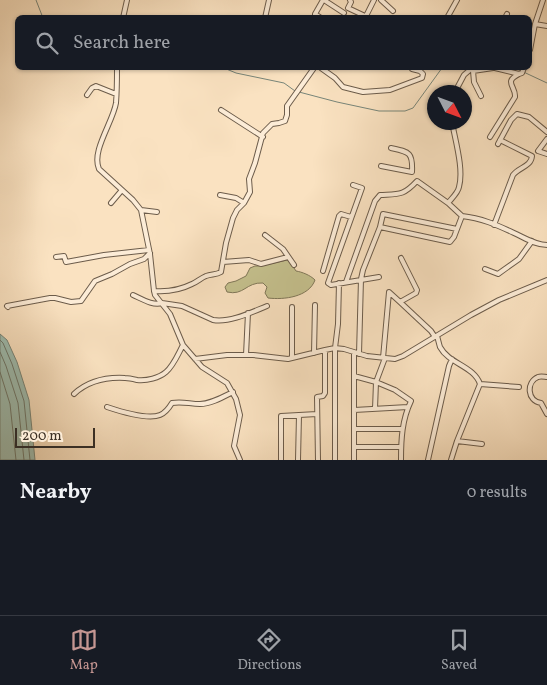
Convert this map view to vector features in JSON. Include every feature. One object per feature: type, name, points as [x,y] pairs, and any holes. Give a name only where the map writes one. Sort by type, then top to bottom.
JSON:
[{"type":"street","points":[[124,15],[126,0]]},
{"type":"street","points":[[266,15],[269,0]]},
{"type":"street","points":[[317,15],[315,14],[323,0],[344,13],[351,2],[350,0]]},
{"type":"street","points":[[366,15],[374,0]]},
{"type":"street","points":[[381,0],[393,11]]},
{"type":"street","points":[[449,15],[457,0]]},
{"type":"street","points":[[532,40],[542,0]]},
{"type":"street","points":[[348,8],[361,15]]},
{"type":"street","points":[[535,24],[547,26]]},
{"type":"street","points":[[118,70],[116,104],[98,154],[99,169],[134,200],[141,210],[150,252],[155,295],[170,314],[183,345],[202,367],[228,383],[233,392],[240,415],[234,446],[240,460]]},
{"type":"street","points":[[154,291],[164,292],[182,288],[204,277],[221,272],[233,218],[237,210],[244,204],[250,192],[249,179],[256,163],[263,133],[272,124],[285,121],[287,106],[313,70]]},
{"type":"street","points":[[325,70],[343,87],[363,92],[390,90],[422,78],[423,74],[416,70]]},
{"type":"street","points":[[459,85],[464,75],[470,70]]},
{"type":"street","points":[[480,70],[473,71],[474,82],[481,96]]},
{"type":"street","points":[[490,137],[515,97],[510,84],[514,77],[522,71]]},
{"type":"street","points":[[87,95],[94,86],[116,94]]},
{"type":"street","points":[[510,104],[515,115]]},
{"type":"street","points":[[222,110],[262,138]]},
{"type":"street","points":[[515,115],[529,117],[547,132]]},
{"type":"street","points":[[494,224],[513,175],[517,170],[527,166],[532,156],[499,142],[515,115]]},
{"type":"street","points":[[448,204],[459,189],[460,178],[454,130]]},
{"type":"street","points":[[547,138],[538,151],[547,154]]},
{"type":"street","points":[[391,148],[410,154],[412,174],[417,181],[462,216],[476,217],[541,245],[547,245]]},
{"type":"street","points":[[381,166],[412,172]]},
{"type":"street","points":[[346,282],[375,201],[380,195],[403,193],[409,190],[417,181]]},
{"type":"street","points":[[353,185],[362,188],[328,283],[331,285],[379,277]]},
{"type":"street","points":[[111,203],[122,190]]},
{"type":"street","points":[[220,195],[236,198],[244,204]]},
{"type":"street","points":[[141,210],[157,212]]},
{"type":"street","points":[[371,211],[457,229]]},
{"type":"street","points":[[323,271],[339,216],[341,214],[351,218]]},
{"type":"street","points":[[354,460],[354,376],[361,279],[383,214]]},
{"type":"street","points":[[380,227],[450,242],[454,237],[462,216]]},
{"type":"street","points":[[265,235],[278,244],[294,266]]},
{"type":"street","points":[[485,269],[498,274],[519,259],[532,241]]},
{"type":"street","points":[[56,257],[64,256],[66,262],[104,255],[150,252]]},
{"type":"street","points":[[8,307],[50,298],[70,302],[81,301],[95,281],[144,259],[150,252]]},
{"type":"street","points":[[223,262],[249,260],[261,264],[288,257]]},
{"type":"street","points":[[400,302],[416,293],[417,290],[401,258]]},
{"type":"street","points":[[195,359],[227,355],[292,358],[335,348],[357,354],[395,358],[403,356],[499,300],[547,280]]},
{"type":"street","points":[[335,460],[335,348],[339,284]]},
{"type":"street","points":[[375,409],[376,382],[384,358],[389,292],[432,331],[445,354],[475,374],[479,379],[480,384],[451,460]]},
{"type":"street","points":[[133,295],[154,304],[159,305],[162,303],[182,306],[213,320],[238,317],[267,306]]},
{"type":"street","points":[[314,353],[315,305]]},
{"type":"street","points":[[292,307],[292,358]]},
{"type":"street","points":[[246,355],[248,313]]},
{"type":"street","points":[[74,394],[88,384],[104,380],[124,377],[137,380],[157,378],[171,367],[183,345]]},
{"type":"street","points":[[318,460],[317,397],[323,396],[325,393],[325,350]]},
{"type":"street","points":[[428,460],[452,359]]},
{"type":"street","points":[[354,376],[395,390],[411,401],[402,429],[401,460]]},
{"type":"street","points":[[547,377],[540,376],[537,378],[532,384],[530,391],[531,398],[534,402],[541,403],[547,414]]},
{"type":"street","points":[[480,384],[519,387]]},
{"type":"street","points":[[107,407],[132,414],[158,416],[164,413],[172,403],[207,404],[233,392]]},
{"type":"street","points":[[354,410],[408,407]]},
{"type":"street","points":[[281,460],[281,416],[317,414]]},
{"type":"street","points":[[298,460],[299,415]]},
{"type":"street","points":[[354,429],[402,429]]},
{"type":"street","points":[[457,441],[482,444]]},
{"type":"street","points":[[354,447],[401,447]]},
{"type":"shaded area","points":[[287,260],[296,271],[306,274],[315,280],[312,286],[302,294],[288,298],[268,298],[265,293],[267,287],[263,283],[257,283],[233,293],[227,292],[225,287],[228,283],[246,276],[250,268]]},
{"type":"water","points":[[0,334],[7,340],[17,362],[29,400],[35,460],[0,460]]},
{"type":"waterway","points":[[36,0],[42,15]]},
{"type":"waterway","points":[[229,70],[284,83],[295,91]]},
{"type":"waterway","points":[[299,92],[379,111],[405,111],[413,108],[441,70]]},
{"type":"waterway","points":[[519,70],[547,83]]}]
